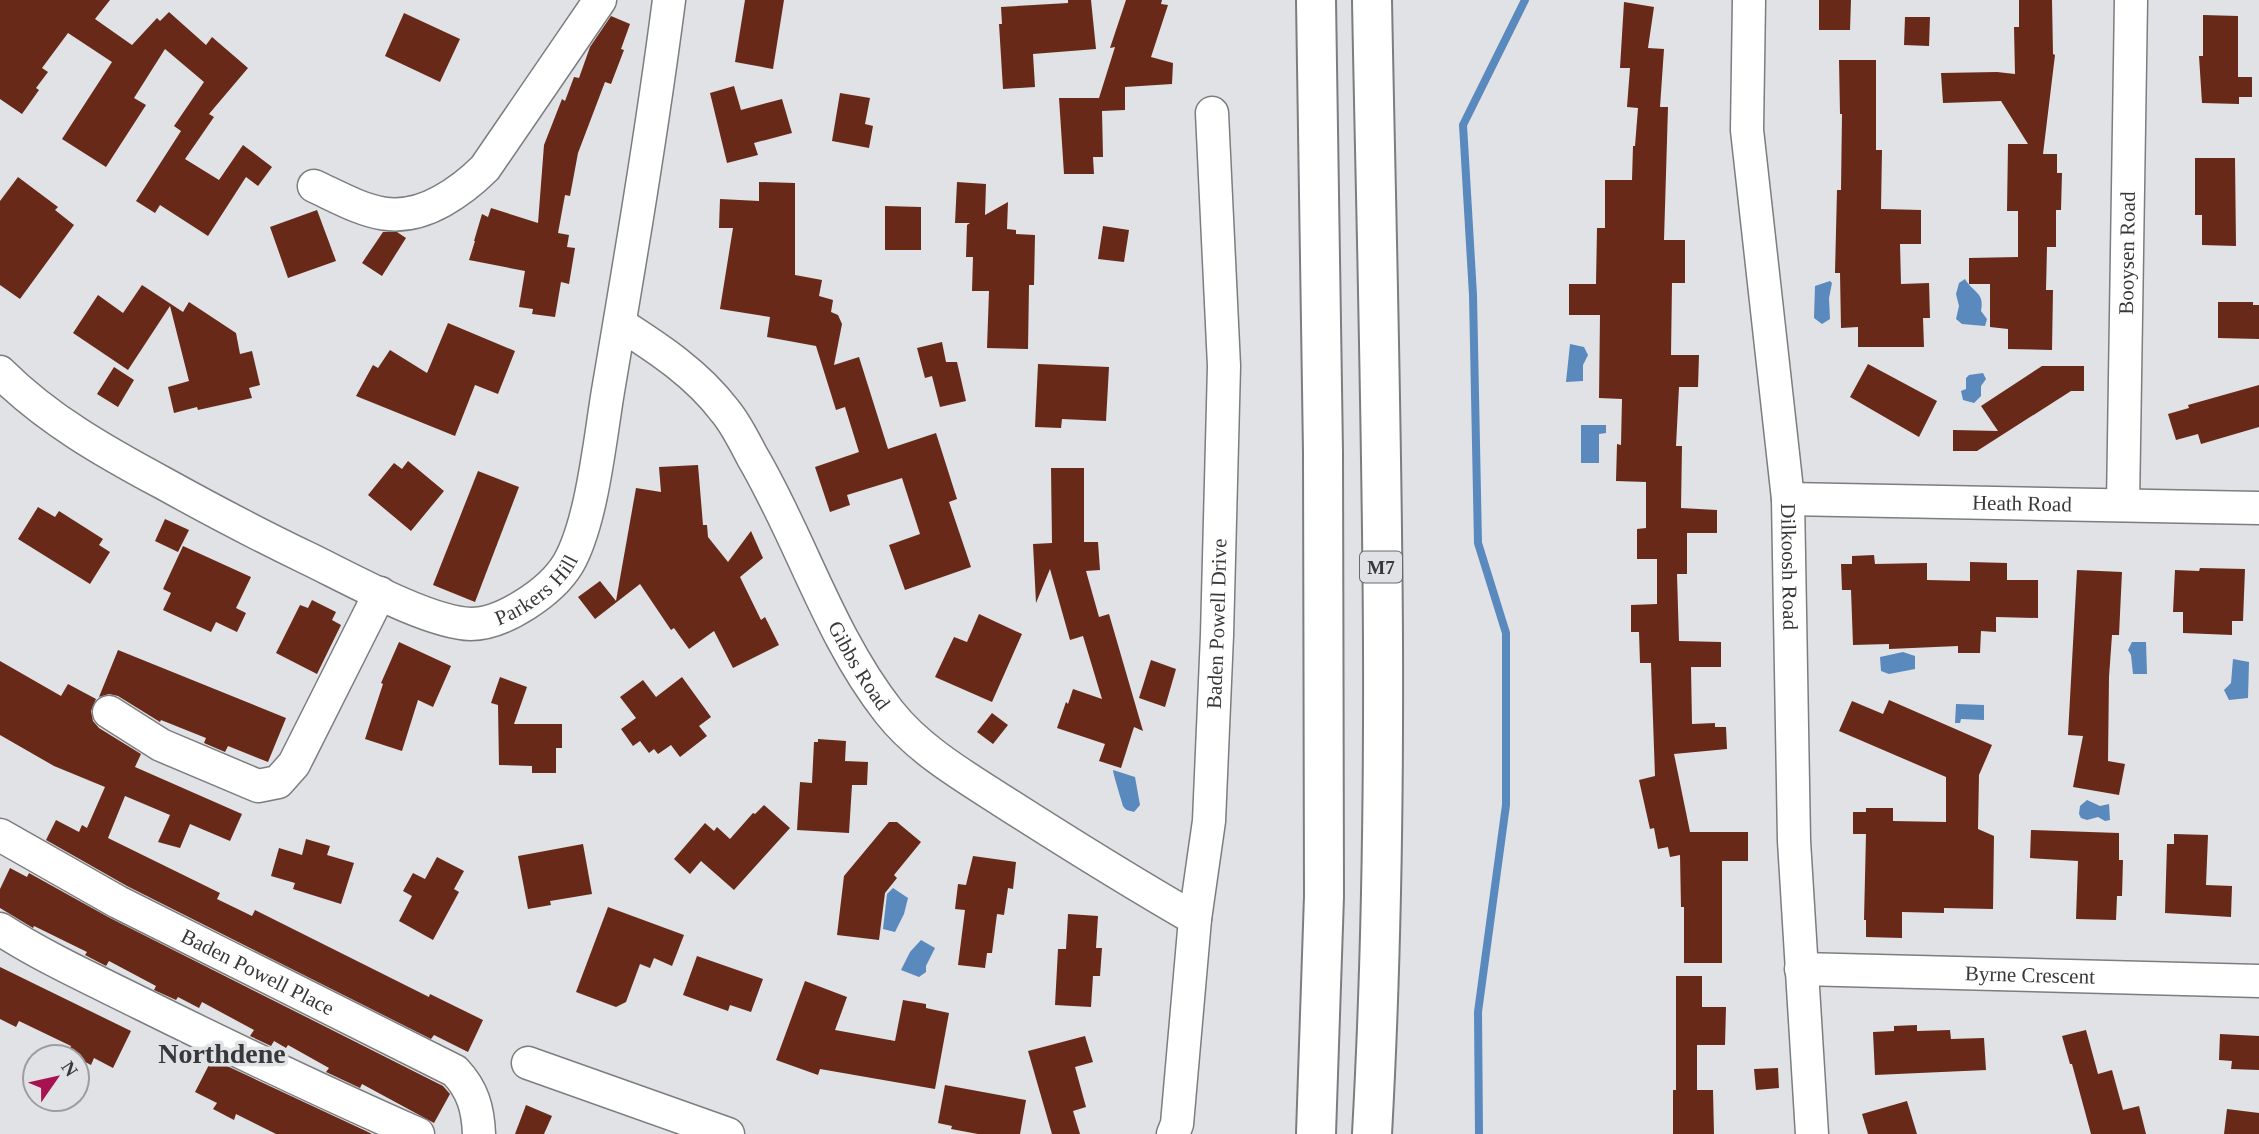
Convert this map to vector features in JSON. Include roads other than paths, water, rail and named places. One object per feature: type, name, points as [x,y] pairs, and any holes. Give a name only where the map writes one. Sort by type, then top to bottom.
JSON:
[{"type":"highway","points":[[1316,0],[1324,896],[1316,1134]]},
{"type":"highway","name":"M7","points":[[1371,1134],[1379,1007],[1383,750],[1373,0]]},
{"type":"street","points":[[314,186],[377,213],[393,215],[414,214],[449,197],[471,182],[485,168],[600,0]]},
{"type":"street","name":"Parkers Hill","points":[[0,372],[55,418],[109,454],[244,527],[438,618],[471,624],[502,617],[550,586],[568,565],[583,528],[620,324],[669,0]]},
{"type":"street","name":"Dilkoosh Road","points":[[1749,0],[1747,131],[1788,499],[1794,841],[1812,1134]]},
{"type":"street","name":"Booysen Road","points":[[2123,505],[2132,0]]},
{"type":"street","name":"Baden Powell Drive","points":[[1173,1134],[1177,1125],[1195,919],[1209,821],[1217,635],[1223,393],[1212,113]]},
{"type":"street","name":"Gibbs Road","points":[[620,324],[669,355],[701,384],[726,412],[771,489],[853,658],[891,715],[920,743],[956,771],[1071,845],[1195,919]]},
{"type":"street","name":"Heath Road","points":[[1788,499],[2259,509]]},
{"type":"street","points":[[109,712],[161,745],[258,786],[278,782],[294,764],[380,593]]},
{"type":"street","name":"Baden Powell Place","points":[[0,835],[118,902],[455,1072],[473,1094],[479,1134]]},
{"type":"street","points":[[0,929],[152,1009],[418,1134]]},
{"type":"street","name":"Byrne Crescent","points":[[1801,969],[2259,981]]},
{"type":"street","points":[[528,1063],[728,1134]]},
{"type":"water","points":[[1965,279],[1980,296],[1981,311],[1987,319],[1985,326],[1962,324],[1956,319],[1959,306],[1956,294],[1959,283]]},
{"type":"water","points":[[1830,281],[1830,319],[1822,324],[1814,318],[1815,286]]},
{"type":"water","points":[[1570,344],[1584,347],[1588,355],[1583,365],[1583,381],[1566,382]]},
{"type":"water","points":[[1983,373],[1986,379],[1981,386],[1981,396],[1974,403],[1963,400],[1961,391],[1966,389],[1966,378]]},
{"type":"water","points":[[1581,425],[1606,425],[1606,433],[1599,434],[1599,463],[1581,463]]},
{"type":"water","points":[[2132,642],[2146,642],[2147,674],[2133,674],[2128,650]]},
{"type":"water","points":[[1903,652],[1915,656],[1915,669],[1889,674],[1881,671],[1880,657]]},
{"type":"water","points":[[2233,659],[2249,662],[2248,698],[2229,700],[2224,690],[2231,683]]},
{"type":"water","points":[[1956,704],[1984,705],[1984,720],[1961,719],[1960,723],[1955,723]]},
{"type":"water","points":[[1113,770],[1135,777],[1140,805],[1134,812],[1123,806]]},
{"type":"water","points":[[2087,800],[2100,806],[2109,804],[2110,820],[2105,821],[2098,817],[2087,820],[2081,818],[2080,806]]},
{"type":"water","points":[[893,888],[908,898],[895,932],[883,929],[887,894]]},
{"type":"water","points":[[921,940],[935,948],[926,966],[926,972],[919,977],[901,970],[910,952]]},
{"type":"waterway","points":[[1479,1134],[1478,1012],[1506,805],[1506,633],[1478,543],[1473,295],[1463,125],[1525,0]]},
{"type":"district","name":"Northdene","points":[[222,1053]]}]
